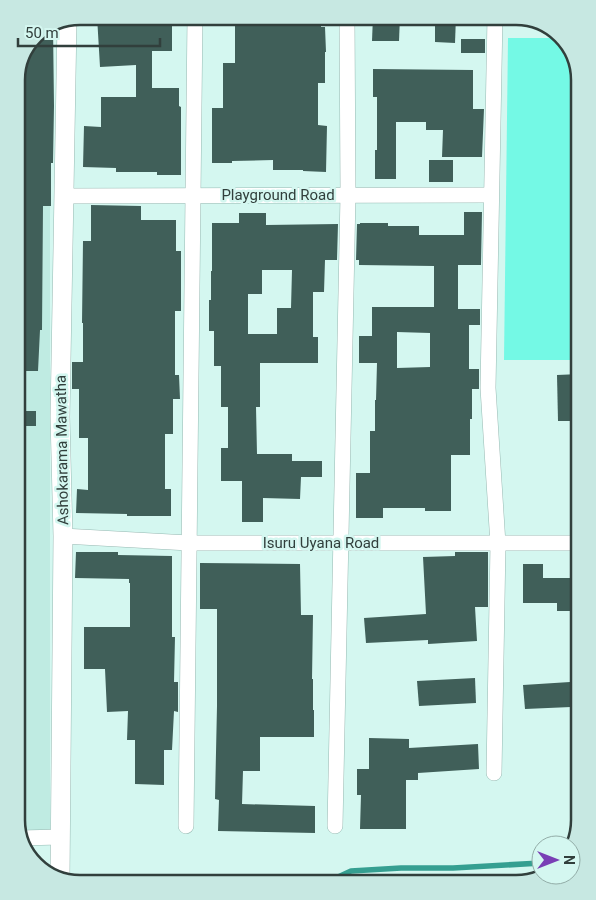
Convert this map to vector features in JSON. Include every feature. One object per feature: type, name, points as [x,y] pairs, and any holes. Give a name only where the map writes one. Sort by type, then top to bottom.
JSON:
[{"type":"street","points":[[186,826],[195,25]]},
{"type":"street","points":[[335,826],[348,195],[347,25]]},
{"type":"street","points":[[494,773],[498,544],[488,388],[495,25]]},
{"type":"street","name":"Ashokarama Mawatha","points":[[60,871],[63,536],[60,417],[67,27]]},
{"type":"street","name":"Playground Road","points":[[64,196],[491,195]]},
{"type":"street","name":"Isuru Uyana Road","points":[[63,536],[189,543],[571,543]]},
{"type":"street","points":[[28,838],[60,837]]},
{"type":"shaded area","points":[[53,32],[50,216],[50,837],[28,837],[25,828],[25,76],[27,65],[36,46]]},
{"type":"green space","points":[[508,38],[552,38],[564,52],[571,72],[571,360],[504,360]]},
{"type":"building","points":[[98,25],[172,25],[172,51],[152,51],[152,88],[179,88],[179,106],[181,107],[181,175],[157,175],[157,172],[116,172],[116,168],[83,167],[84,126],[101,127],[101,97],[136,97],[136,65],[100,67]]},
{"type":"building","points":[[235,25],[321,25],[321,27],[325,27],[325,83],[318,83],[318,125],[327,126],[326,172],[273,170],[273,160],[212,163],[212,108],[223,108],[223,63],[235,63]]},
{"type":"building","points":[[373,25],[400,25],[399,41],[372,41]]},
{"type":"building","points":[[435,25],[456,25],[455,43],[435,42]]},
{"type":"building","points":[[53,32],[53,163],[51,163],[51,206],[43,206],[42,330],[40,330],[38,371],[25,371],[25,76],[27,65],[36,46]]},
{"type":"building","points":[[461,39],[485,39],[485,53],[461,53]]},
{"type":"building","points":[[373,69],[473,70],[473,109],[484,109],[482,157],[442,157],[443,130],[426,130],[426,122],[396,122],[396,179],[375,179],[377,97],[373,97]]},
{"type":"building","points":[[429,160],[453,160],[453,182],[429,182]]},
{"type":"building","points":[[91,205],[141,206],[141,220],[176,220],[176,251],[181,251],[181,311],[175,311],[175,375],[179,375],[180,399],[173,399],[173,434],[165,434],[165,489],[171,489],[171,516],[76,513],[77,489],[88,490],[88,438],[79,438],[79,389],[72,389],[72,362],[83,362],[83,241],[91,241]]},
{"type":"building","points":[[464,212],[482,212],[481,265],[458,265],[458,309],[480,309],[480,325],[469,325],[469,369],[479,369],[479,389],[472,389],[470,455],[451,455],[451,511],[425,511],[425,508],[383,508],[383,518],[356,518],[356,473],[370,473],[370,431],[375,431],[377,363],[359,363],[359,336],[372,336],[372,307],[434,307],[434,266],[359,265],[359,260],[356,260],[357,224],[388,223],[388,226],[419,226],[419,235],[464,235]],"holes":[[[397,332],[430,333],[430,367],[397,368]]]},
{"type":"building","points":[[239,213],[266,213],[266,225],[338,224],[337,260],[325,260],[324,292],[313,292],[313,337],[318,337],[318,363],[260,363],[260,407],[256,407],[257,454],[292,454],[292,461],[322,461],[322,477],[301,477],[300,499],[263,498],[263,522],[242,522],[242,481],[221,481],[221,448],[228,448],[228,407],[221,407],[221,366],[214,366],[214,331],[209,331],[212,223],[239,223]],"holes":[[[262,270],[292,270],[291,308],[277,308],[277,334],[248,334],[248,294],[262,294]]]},
{"type":"building","points":[[571,374],[571,421],[558,421],[557,375]]},
{"type":"building","points":[[25,411],[36,411],[36,426],[25,426]]},
{"type":"building","points":[[76,552],[118,552],[118,555],[172,556],[172,637],[175,637],[174,682],[178,682],[178,712],[174,711],[172,750],[164,750],[164,785],[135,784],[135,740],[127,740],[128,711],[107,712],[105,669],[84,669],[84,627],[130,627],[129,579],[75,578]]},
{"type":"building","points":[[455,552],[488,552],[488,607],[475,607],[477,641],[428,644],[428,640],[366,643],[364,618],[426,614],[423,557],[455,556]]},
{"type":"building","points":[[200,563],[300,564],[301,615],[313,615],[312,679],[314,737],[260,737],[260,771],[243,771],[242,804],[315,806],[315,833],[218,831],[219,800],[215,799],[217,609],[200,609]]},
{"type":"building","points":[[523,564],[543,564],[543,578],[571,578],[571,611],[557,611],[557,603],[523,603]]},
{"type":"building","points":[[475,678],[476,703],[419,706],[417,681]]},
{"type":"building","points":[[570,682],[571,707],[525,709],[523,685]]},
{"type":"building","points":[[369,738],[409,739],[409,748],[478,744],[479,769],[418,773],[418,780],[406,780],[406,829],[360,829],[361,795],[357,795],[357,769],[369,769]]},
{"type":"waterway","points":[[342,875],[351,871],[531,864]]}]
